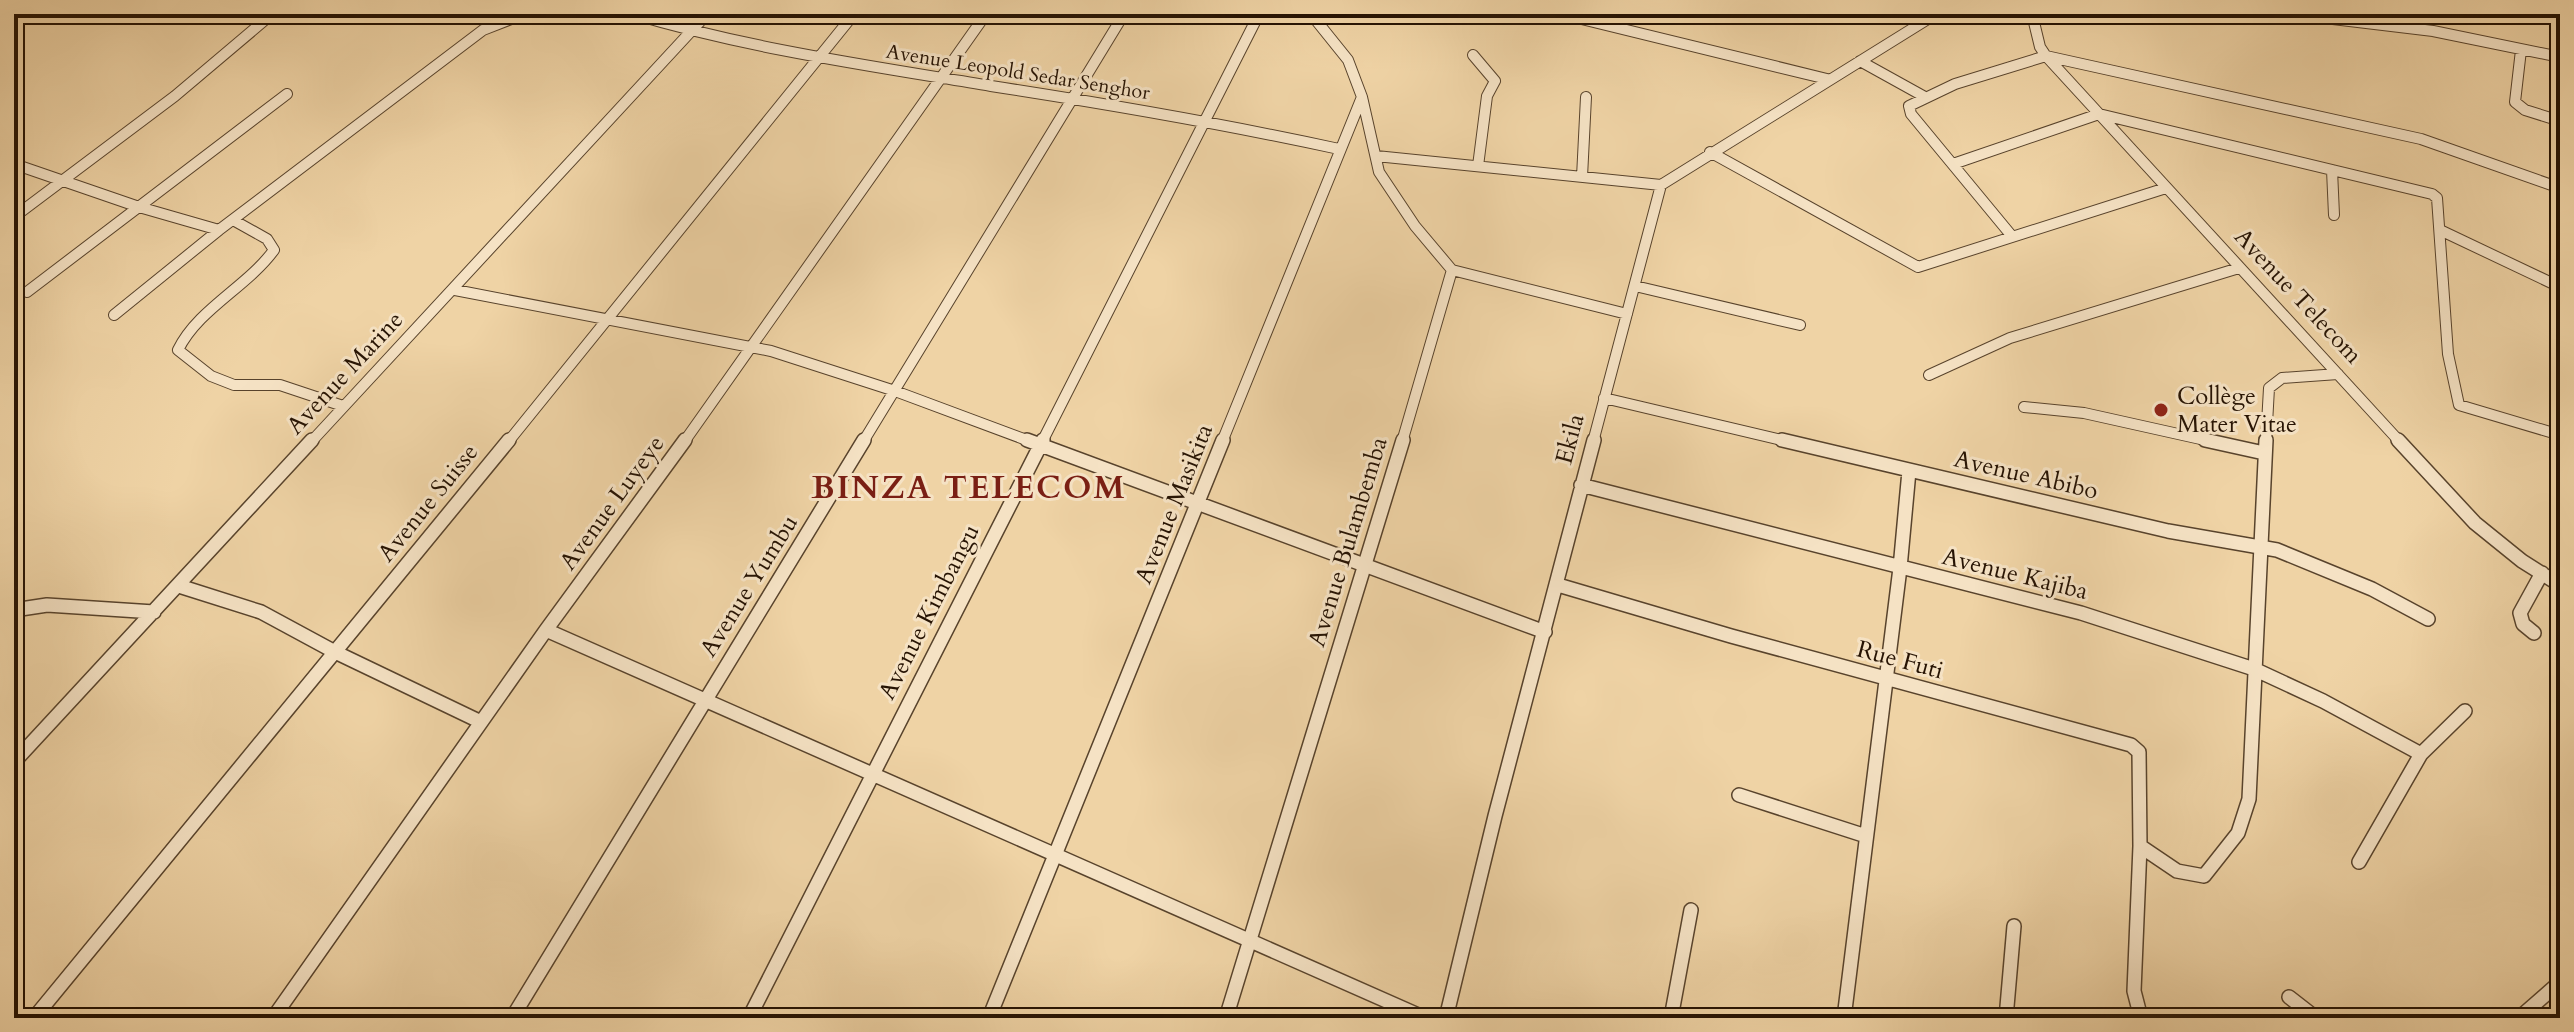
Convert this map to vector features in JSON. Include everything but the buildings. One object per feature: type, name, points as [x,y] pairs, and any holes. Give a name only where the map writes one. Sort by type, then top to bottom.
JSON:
[{"type":"street","points":[[14,217],[175,96],[272,14]]},
{"type":"street","points":[[114,315],[219,230],[483,30],[524,14]]},
{"type":"street","name":"Avenue Leopold Sedar Senghor","points":[[633,14],[690,32],[819,59],[1203,121],[1339,149]]},
{"type":"street","name":"Avenue Marine","points":[[14,762],[343,406],[455,290],[707,14]]},
{"type":"street","name":"Avenue Suisse","points":[[34,1018],[607,321],[854,14]]},
{"type":"street","name":"Avenue Luyeye","points":[[273,1018],[546,630],[752,349],[986,14]]},
{"type":"street","name":"Avenue Yumbu","points":[[512,1018],[1124,14]]},
{"type":"street","name":"Avenue Kimbangu","points":[[749,1018],[1259,14]]},
{"type":"street","points":[[1311,14],[1348,60],[1362,97],[1379,172],[1394,197],[1452,270],[1627,314]]},
{"type":"street","points":[[1561,14],[1827,79]]},
{"type":"street","points":[[1904,14],[1932,17]]},
{"type":"street","name":"Avenue Telecom","points":[[2032,14],[2036,36],[2046,56],[2239,268],[2475,523],[2560,585]]},
{"type":"street","points":[[2291,14],[2433,31],[2560,57]]},
{"type":"street","points":[[2538,14],[2560,18]]},
{"type":"street","points":[[1376,156],[1661,185],[1827,79],[1932,17]]},
{"type":"street","points":[[2521,50],[2515,102],[2525,110],[2560,121]]},
{"type":"street","points":[[1473,55],[1495,81],[1487,96],[1478,166]]},
{"type":"street","points":[[2011,235],[1911,114],[1909,106],[1925,97],[2046,56],[2421,139],[2560,188]]},
{"type":"street","points":[[1860,61],[1925,97]]},
{"type":"street","points":[[27,292],[287,94]]},
{"type":"street","name":"Avenue Masikita","points":[[989,1018],[1362,97]]},
{"type":"street","points":[[1582,177],[1586,97]]},
{"type":"street","points":[[1953,164],[2099,114],[2432,194],[2437,198],[2442,231],[2443,328],[2448,372],[2459,405],[2560,435]]},
{"type":"street","points":[[1710,152],[1918,267],[2166,188]]},
{"type":"street","points":[[14,164],[139,207],[219,230]]},
{"type":"street","points":[[2332,170],[2334,215]]},
{"type":"street","name":"Ekila","points":[[1446,1018],[1495,816],[1661,185]]},
{"type":"street","points":[[233,220],[267,239],[274,250],[262,267],[187,336],[178,350],[211,376],[234,385],[280,385],[343,406]]},
{"type":"street","points":[[2442,231],[2560,287]]},
{"type":"street","points":[[1929,375],[2010,338],[2239,268]]},
{"type":"street","name":"Avenue Bulambemba","points":[[1226,1018],[1313,727],[1366,566],[1452,270]]},
{"type":"street","points":[[1635,286],[1800,325]]},
{"type":"street","points":[[455,290],[771,351],[895,391],[1545,632]]},
{"type":"street","points":[[2140,846],[2187,877],[2204,876],[2238,833],[2249,799],[2269,388],[2282,378],[2338,374]]},
{"type":"street","name":"Avenue Abibo","points":[[1604,398],[2168,531],[2277,550],[2323,567],[2428,619]]},
{"type":"street","points":[[2024,407],[2084,413],[2264,453]]},
{"type":"street","points":[[1844,1018],[1900,568],[1909,471]]},
{"type":"street","name":"Avenue Kajiba","points":[[1581,485],[2081,613],[2254,669],[2323,701],[2421,754]]},
{"type":"street","points":[[2534,633],[2523,624],[2520,613],[2542,573]]},
{"type":"street","name":"Rue Futi","points":[[1558,585],[2131,745],[2139,752],[2138,1011]]},
{"type":"street","points":[[179,586],[261,612],[335,652],[481,722]]},
{"type":"street","points":[[14,610],[47,605],[154,612]]},
{"type":"street","points":[[546,630],[703,703],[1056,856],[1250,945],[1425,1018]]},
{"type":"street","points":[[2359,862],[2421,754],[2465,711]]},
{"type":"street","points":[[1739,795],[1866,836]]},
{"type":"street","points":[[1671,1018],[1691,910]]},
{"type":"street","points":[[2006,1018],[2014,926]]},
{"type":"street","points":[[2519,1018],[2560,982]]},
{"type":"street","points":[[2289,997],[2316,1018]]},
{"type":"place","name":"Collège Mater Vitae","points":[[2161,410]]},
{"type":"district","name":"BINZA TELECOM","points":[[969,488]]}]
